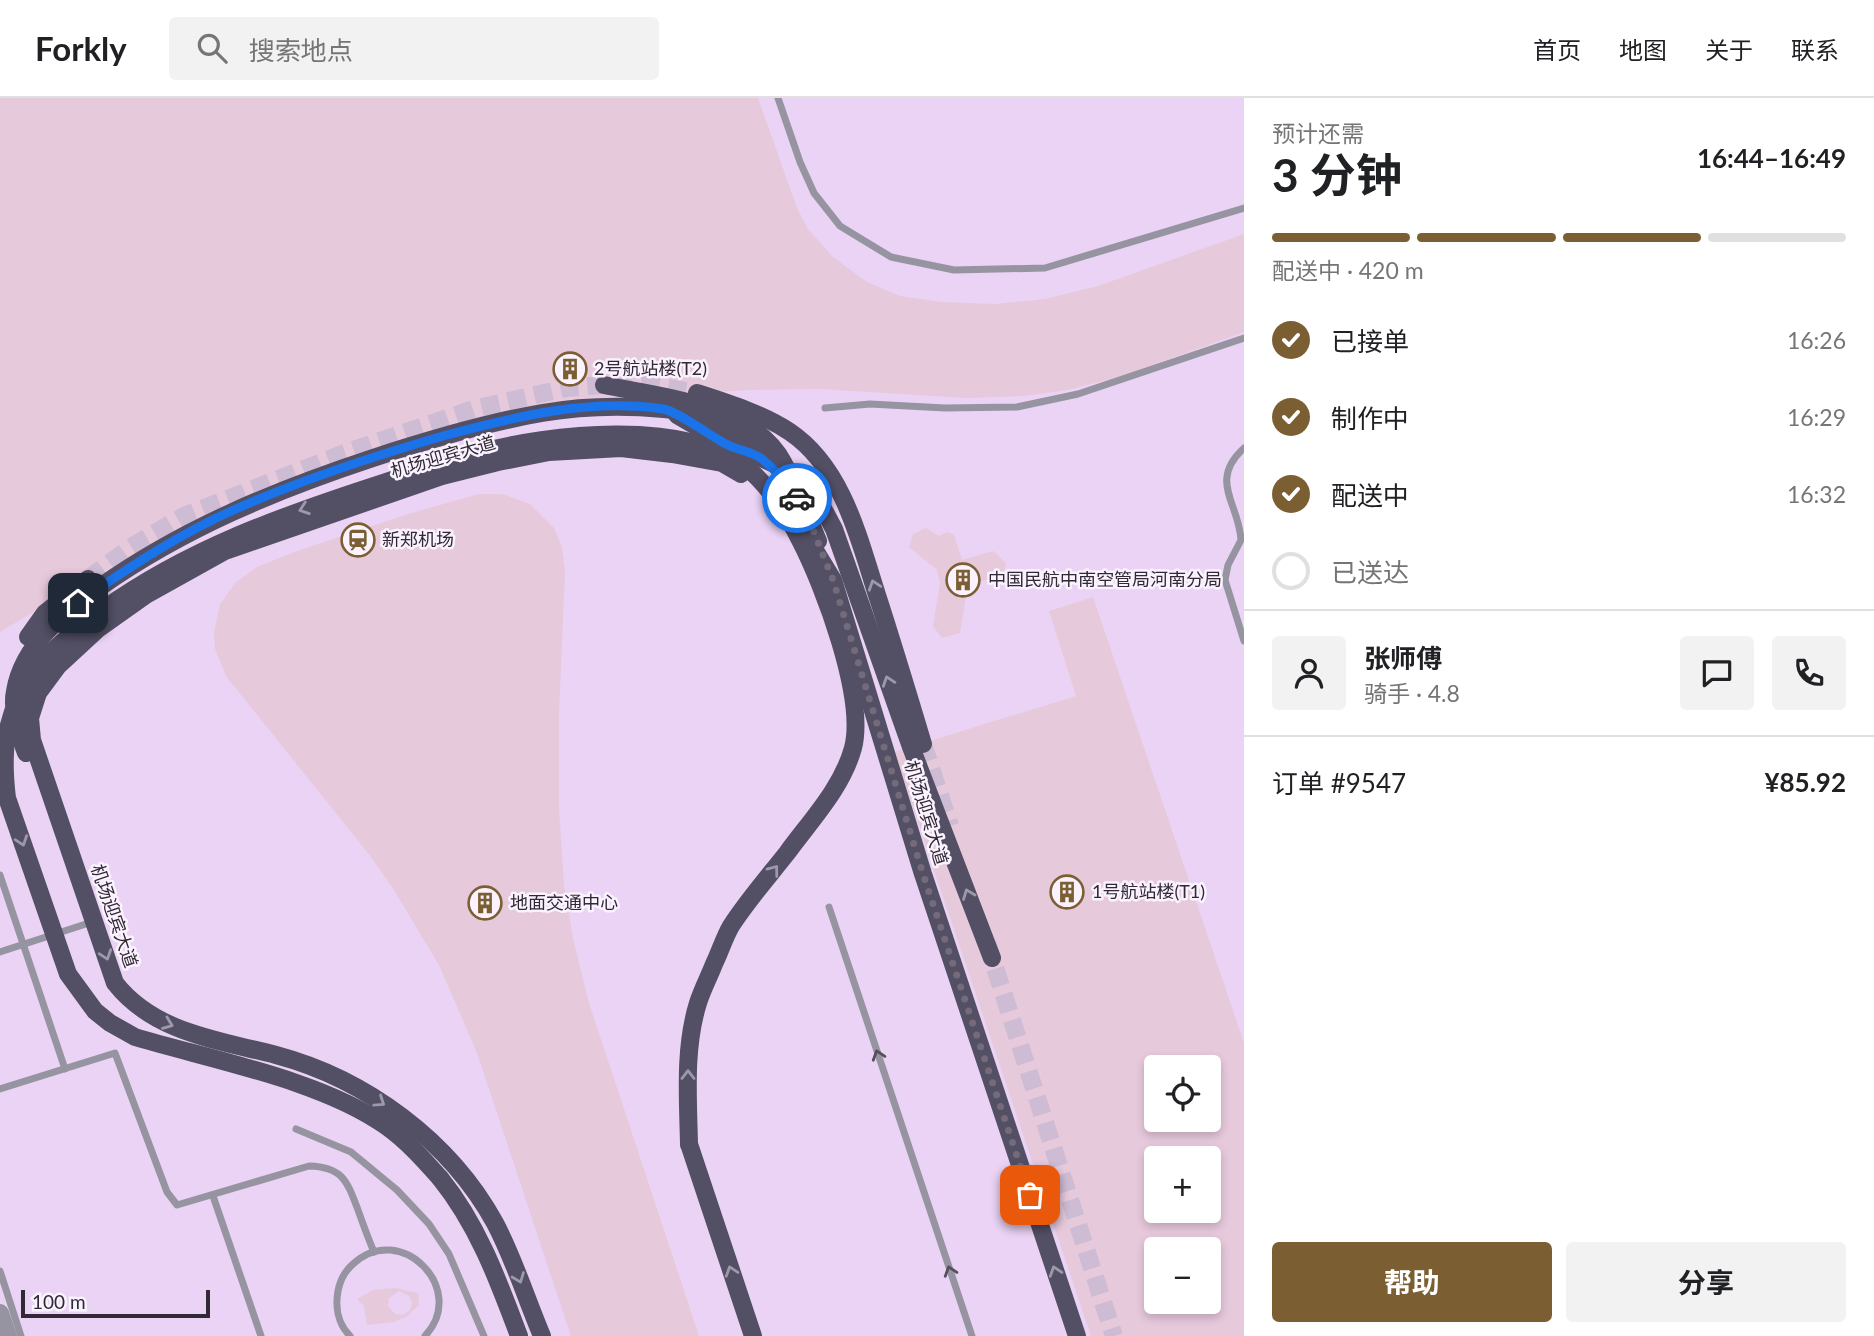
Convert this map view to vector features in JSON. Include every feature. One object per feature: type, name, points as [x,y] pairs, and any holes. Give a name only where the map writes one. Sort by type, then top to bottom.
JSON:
[{"type":"main road","points":[[604,385],[696,404],[725,415],[762,436],[783,462],[793,487],[801,541]]},
{"type":"main road","points":[[697,393],[752,413],[790,432],[810,449],[832,478],[852,520],[923,744]]},
{"type":"main road","points":[[62,830],[39,787],[23,744],[16,720],[15,692],[23,667],[45,632],[78,603],[128,568],[237,508],[412,445],[491,423],[545,413],[592,407],[666,409],[709,418],[761,446],[796,474],[817,496],[834,529],[911,747],[992,958]]},
{"type":"main road","points":[[666,409],[728,445],[796,474]]},
{"type":"main road","points":[[4,745],[11,717],[35,671],[85,624],[176,564],[238,534],[294,512],[479,453],[534,442],[602,434],[667,438],[712,447],[746,467],[776,500],[801,541],[844,656],[854,695],[856,727],[845,771],[831,795],[730,928],[698,1002],[687,1066],[689,1143],[753,1336]]},
{"type":"main road","points":[[672,454],[728,445]]},
{"type":"main road","name":"机场迎宾大道","points":[[542,1336],[494,1222],[459,1173],[423,1135],[358,1087],[333,1075],[303,1063],[203,1037],[159,1021],[126,997],[115,983],[62,830],[32,740],[30,718],[38,693],[58,666],[97,629],[146,595],[225,551],[442,476],[498,461],[548,452],[621,448],[722,463],[761,485],[790,510],[833,580],[923,874],[1077,1336]]},
{"type":"main road","points":[[759,457],[784,480],[804,507],[833,580]]},
{"type":"main road","points":[[88,579],[45,613],[29,635],[12,669],[4,708],[3,768],[8,798],[68,974],[95,1010],[135,1037],[328,1095],[387,1126],[411,1146],[440,1178],[470,1220],[490,1259],[519,1336]]},
{"type":"street","points":[[0,1312],[8,1336]]},
{"type":"lane","points":[[778,98],[800,162],[814,193],[840,226],[891,257],[954,270],[1045,268],[1244,208]]},
{"type":"lane","points":[[825,408],[870,404],[945,408],[1017,407],[1078,394],[1244,338]]},
{"type":"lane","points":[[1244,448],[1228,468],[1227,494],[1239,526],[1241,540],[1228,565],[1225,580],[1244,641]]},
{"type":"lane","points":[[0,875],[65,1069]]},
{"type":"lane","points":[[829,907],[972,1336]]},
{"type":"lane","points":[[0,952],[94,921]]},
{"type":"lane","points":[[0,1089],[115,1053],[167,1192],[177,1205],[309,1166],[332,1169],[350,1186],[374,1252]]},
{"type":"lane","points":[[296,1129],[351,1152],[397,1190],[429,1224],[449,1254],[484,1336]]},
{"type":"lane","points":[[213,1196],[261,1336]]},
{"type":"lane","points":[[351,1336],[339,1317],[336,1301],[339,1284],[353,1264],[374,1252],[389,1250],[405,1253],[419,1260],[430,1272],[437,1286],[437,1317],[425,1336]]},
{"type":"lane","points":[[0,1270],[21,1336]]},
{"type":"shaded area","points":[[0,98],[1244,98],[1244,1336],[0,1336]]},
{"type":"building","name":"2号航站楼(T2)","points":[[0,98],[758,98],[797,208],[808,229],[833,257],[867,282],[900,296],[941,302],[995,304],[1045,299],[1098,286],[1244,234],[1244,332],[1119,377],[1068,390],[1023,396],[967,398],[820,389],[749,390],[697,393],[578,410],[420,449],[213,521],[98,574],[0,632]]},
{"type":"building","name":"地面交通中心","points":[[479,494],[502,494],[530,504],[554,528],[562,547],[565,571],[559,714],[559,808],[564,885],[573,938],[588,1000],[699,1336],[571,1336],[477,1053],[439,965],[371,857],[226,676],[215,649],[214,633],[220,604],[236,582],[257,567],[408,514]]},
{"type":"building","name":"中国民航中南空管局河南分局","points":[[926,528],[939,536],[947,532],[954,535],[962,560],[993,551],[1006,563],[1003,576],[968,584],[960,633],[942,638],[933,626],[940,583],[937,570],[909,547],[913,534]]},
{"type":"building","name":"1号航站楼(T1)","points":[[1093,597],[1244,1043],[1244,1336],[1091,1336],[894,752],[1076,696],[1049,611]]},
{"type":"building","points":[[395,1288],[418,1293],[419,1305],[406,1317],[394,1322],[367,1325],[364,1306],[357,1299],[373,1290]],"holes":[[[399,1291],[409,1296],[412,1303],[410,1310],[403,1315],[395,1314],[388,1306],[389,1298]]]},
{"type":"tunnel","points":[[88,579],[131,547],[184,516],[345,453],[474,409],[566,388],[604,385],[651,385],[697,393]]},
{"type":"tunnel","points":[[923,744],[950,826]]},
{"type":"tunnel","points":[[987,943],[1114,1336]]},
{"type":"way so far","points":[[797,498],[804,507],[833,580],[923,874],[1030,1195]]},
{"type":"place","name":"2号航站楼(T2)","points":[[570,369]]},
{"type":"place","name":"新郑机场","points":[[358,540]]},
{"type":"place","name":"中国民航中南空管局河南分局","points":[[963,580]]},
{"type":"place","name":"1号航站楼(T1)","points":[[1067,892]]},
{"type":"place","name":"地面交通中心","points":[[485,903]]},
{"type":"route","points":[[78,603],[128,568],[237,508],[412,445],[491,423],[545,413],[592,407],[666,409],[728,445],[759,457],[784,480],[797,498]]}]
